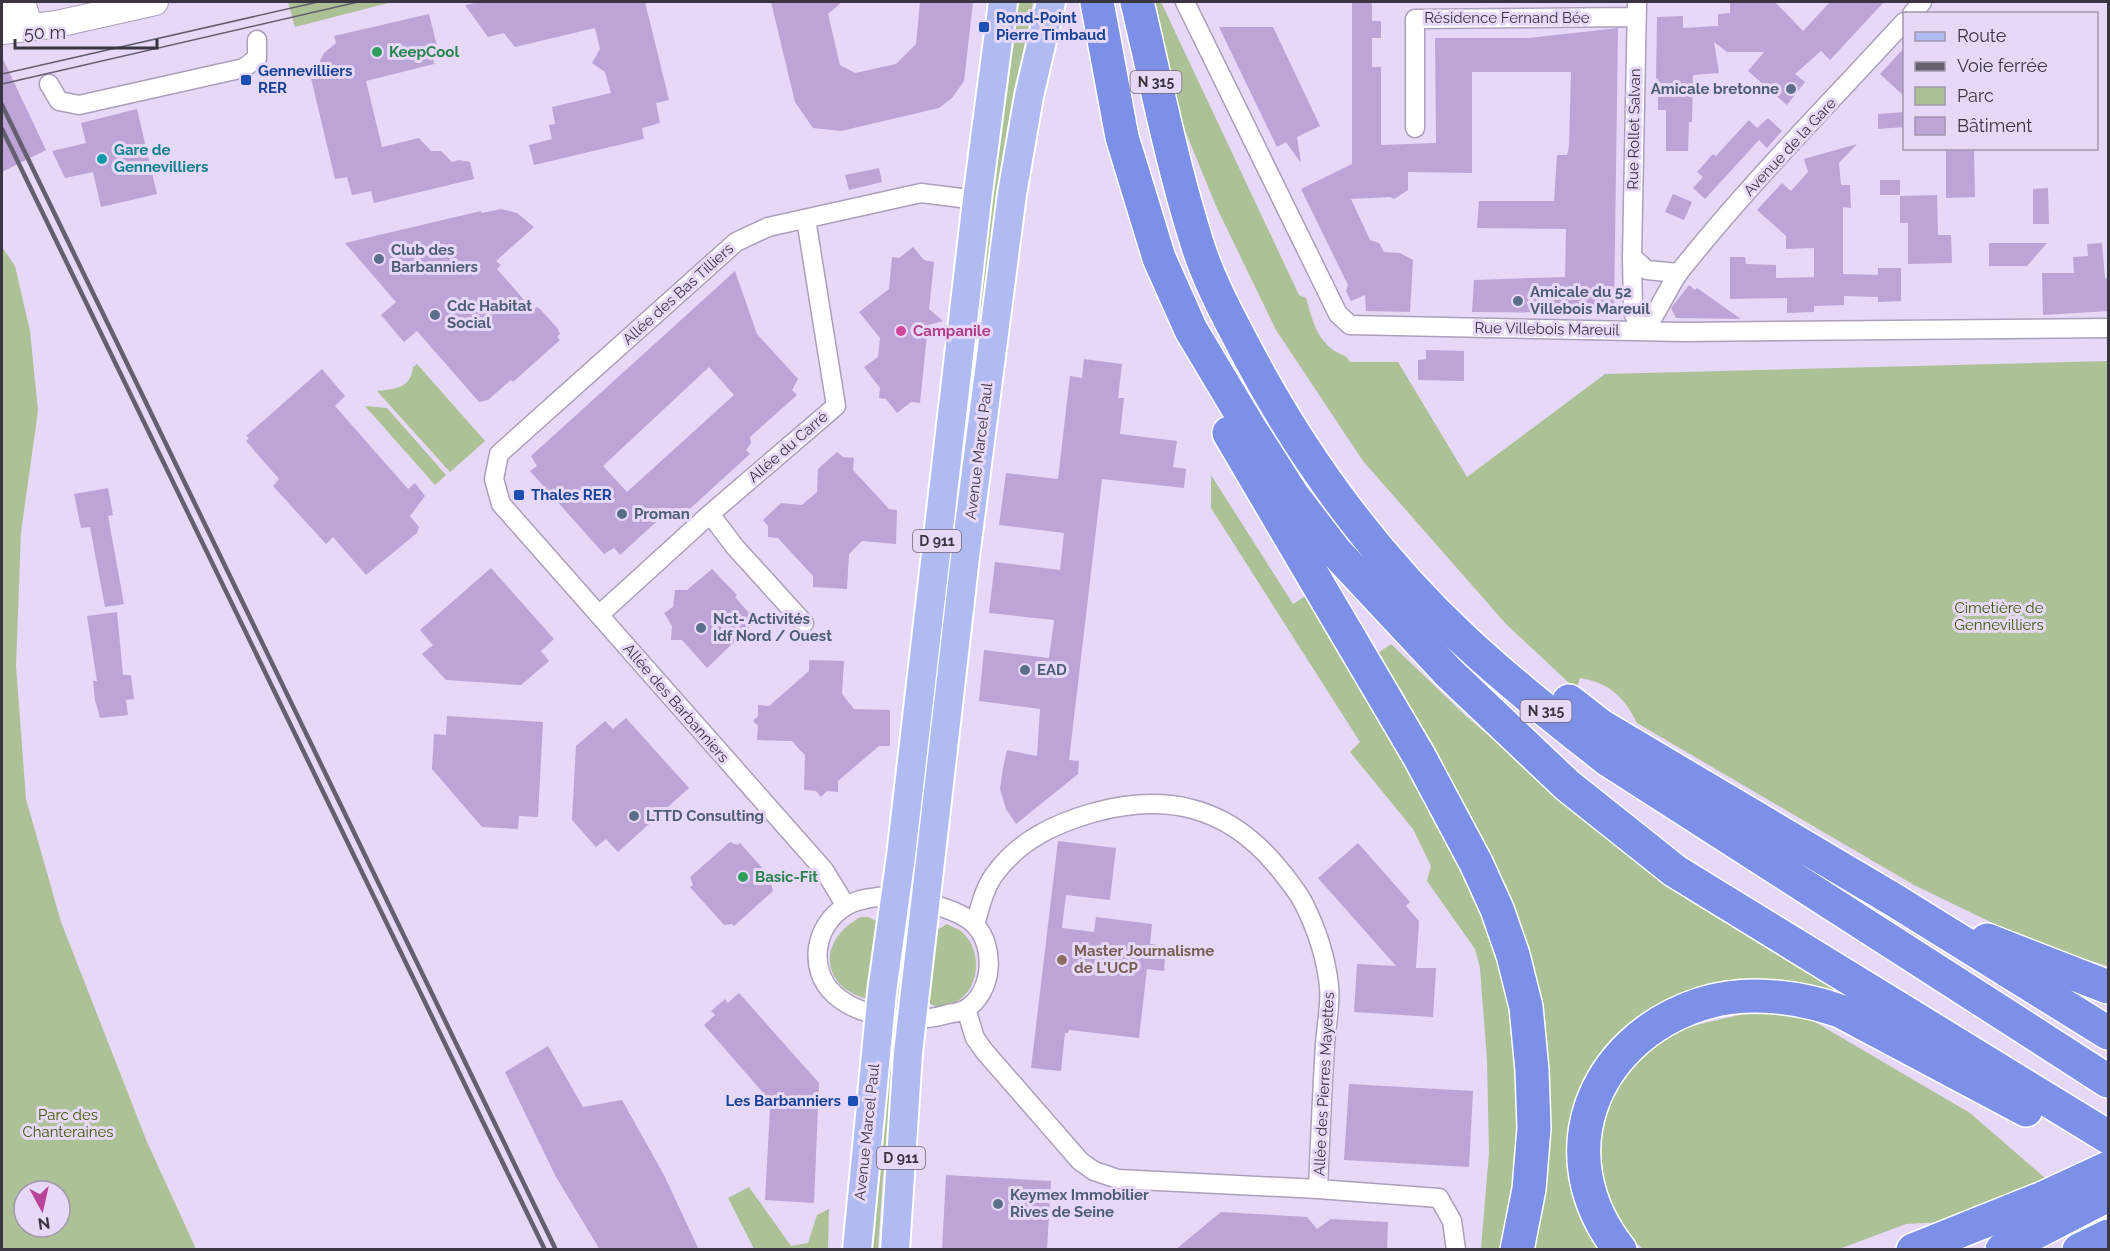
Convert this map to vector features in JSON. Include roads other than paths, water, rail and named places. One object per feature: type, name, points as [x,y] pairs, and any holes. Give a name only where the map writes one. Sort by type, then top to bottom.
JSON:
[{"type":"highway","name":"N 315","points":[[1097,2],[1122,137],[1160,258],[1191,330],[1231,440],[1312,572],[1419,756],[1476,863],[1497,909],[1513,955],[1526,1007],[1532,1070],[1534,1128],[1530,1179],[1517,1250]]},
{"type":"highway","name":"N 315","points":[[1137,2],[1197,245],[1226,312],[1272,399],[1359,526],[1464,640],[1529,698],[1607,759],[2109,1081]]},
{"type":"highway","name":"N 315","points":[[1175,163],[1238,305],[1287,390],[1341,470],[1402,544],[1465,611],[1535,674],[1601,726],[1894,900]]},
{"type":"highway","name":"N 315","points":[[1191,330],[1293,496],[1335,550],[1449,673],[1567,785],[1676,871],[2086,1130]]},
{"type":"highway","points":[[1894,900],[1976,936],[2109,987]]},
{"type":"highway","points":[[1894,900],[2109,1033]]},
{"type":"highway","points":[[1620,1250],[1607,1232],[1593,1203],[1586,1177],[1586,1123],[1594,1095],[1610,1068],[1636,1041],[1670,1017],[1703,1004],[1767,996],[1808,1000],[1840,1011],[2086,1130],[2109,1151]]},
{"type":"highway","points":[[1913,1250],[2043,1198],[2109,1168]]},
{"type":"highway","points":[[2002,1250],[2056,1220],[2109,1195]]},
{"type":"highway","points":[[1972,1250],[2056,1220]]},
{"type":"highway","points":[[2079,1250],[2109,1236]]},
{"type":"main road","points":[[2,8],[16,2]]},
{"type":"main road","points":[[22,2],[30,28]]},
{"type":"main road","points":[[2,31],[30,28],[155,2]]},
{"type":"main road","name":"Avenue Marcel Paul","points":[[857,1250],[870,1099],[896,897],[977,200],[1003,2]]},
{"type":"main road","name":"Avenue Marcel Paul","points":[[895,1250],[912,1018],[965,557],[1012,194],[1029,96],[1052,2]]},
{"type":"street","name":"Rue Villebois Mareuil","points":[[1185,2],[1343,321],[1360,327],[1641,331],[2109,328]]},
{"type":"street","name":"Rue Rollet Salvan","points":[[1637,10],[1632,257],[1633,312],[1641,331]]},
{"type":"street","name":"Résidence Fernand Bée","points":[[1415,128],[1415,19],[1637,10]]},
{"type":"street","name":"Avenue de la Gare","points":[[1641,331],[1648,327],[1662,297],[1678,273],[1727,215],[1903,24]]},
{"type":"street","points":[[49,84],[59,101],[79,105],[244,68],[257,58],[257,40]]},
{"type":"street","name":"Allée des Bas Tilliers","points":[[501,504],[494,479],[499,454],[736,242],[768,227],[921,193],[977,200]]},
{"type":"street","name":"Allée du Carré","points":[[599,615],[710,514],[836,406],[806,219]]},
{"type":"street","points":[[1632,257],[1647,270],[1678,273]]},
{"type":"street","name":"Avenue de la Gare","points":[[1633,312],[1651,292],[1678,273]]},
{"type":"street","name":"Allée des Barbanniers","points":[[501,504],[824,870],[846,906]]},
{"type":"street","points":[[710,514],[735,547],[804,622]]},
{"type":"street","name":"Allée des Pierres Mayettes","points":[[966,1009],[975,1038],[985,1052],[1080,1161],[1094,1171],[1118,1179],[1318,1189],[1329,989],[1324,953],[1303,902],[1264,850],[1244,833],[1224,819],[1169,804],[1135,804],[1110,808],[1052,827],[1023,844],[995,872],[982,898],[975,925]]},
{"type":"street","points":[[896,897],[926,904],[962,915],[975,925],[988,948],[989,970],[981,991],[966,1009],[942,1016],[912,1018],[881,1015],[849,1004],[835,995],[824,981],[817,962],[818,942],[829,921],[846,906],[864,899],[896,897]]},
{"type":"street","points":[[1318,1189],[1439,1198],[1452,1221],[1456,1250]]},
{"type":"tram line","points":[[2,74],[318,2]]},
{"type":"tram line","points":[[2,84],[358,2]]},
{"type":"railway","points":[[2,105],[556,1250]]},
{"type":"railway","points":[[2,129],[545,1250]]},
{"type":"place","name":"Rond-Point Pierre Timbaud","points":[[984,27]]},
{"type":"place","name":"KeepCool","points":[[377,52]]},
{"type":"place","name":"Gennevilliers RER","points":[[246,80]]},
{"type":"place","name":"Amicale bretonne","points":[[1791,89]]},
{"type":"place","name":"Gare de Gennevilliers","points":[[102,159]]},
{"type":"place","name":"Club des Barbanniers","points":[[379,259]]},
{"type":"place","name":"Amicale du 52 Villebois Mareuil","points":[[1518,301]]},
{"type":"place","name":"Cdc Habitat Social","points":[[435,315]]},
{"type":"place","name":"Campanile","points":[[901,331]]},
{"type":"place","name":"Thales RER","points":[[519,495]]},
{"type":"place","name":"Proman","points":[[622,514]]},
{"type":"place","name":"Nct- Activités Idf Nord / Ouest","points":[[701,628]]},
{"type":"place","name":"EAD","points":[[1025,670]]},
{"type":"place","name":"LTTD Consulting","points":[[634,816]]},
{"type":"place","name":"Basic-Fit","points":[[743,877]]},
{"type":"place","name":"Master Journalisme de L'UCP","points":[[1062,960]]},
{"type":"place","name":"Les Barbanniers","points":[[853,1101]]},
{"type":"place","name":"Keymex Immobilier Rives de Seine","points":[[998,1204]]},
{"type":"park label","name":"Cimetière de Gennevilliers","points":[[1999,616]]},
{"type":"park label","name":"Parc des Chanteraines","points":[[68,1124]]}]
